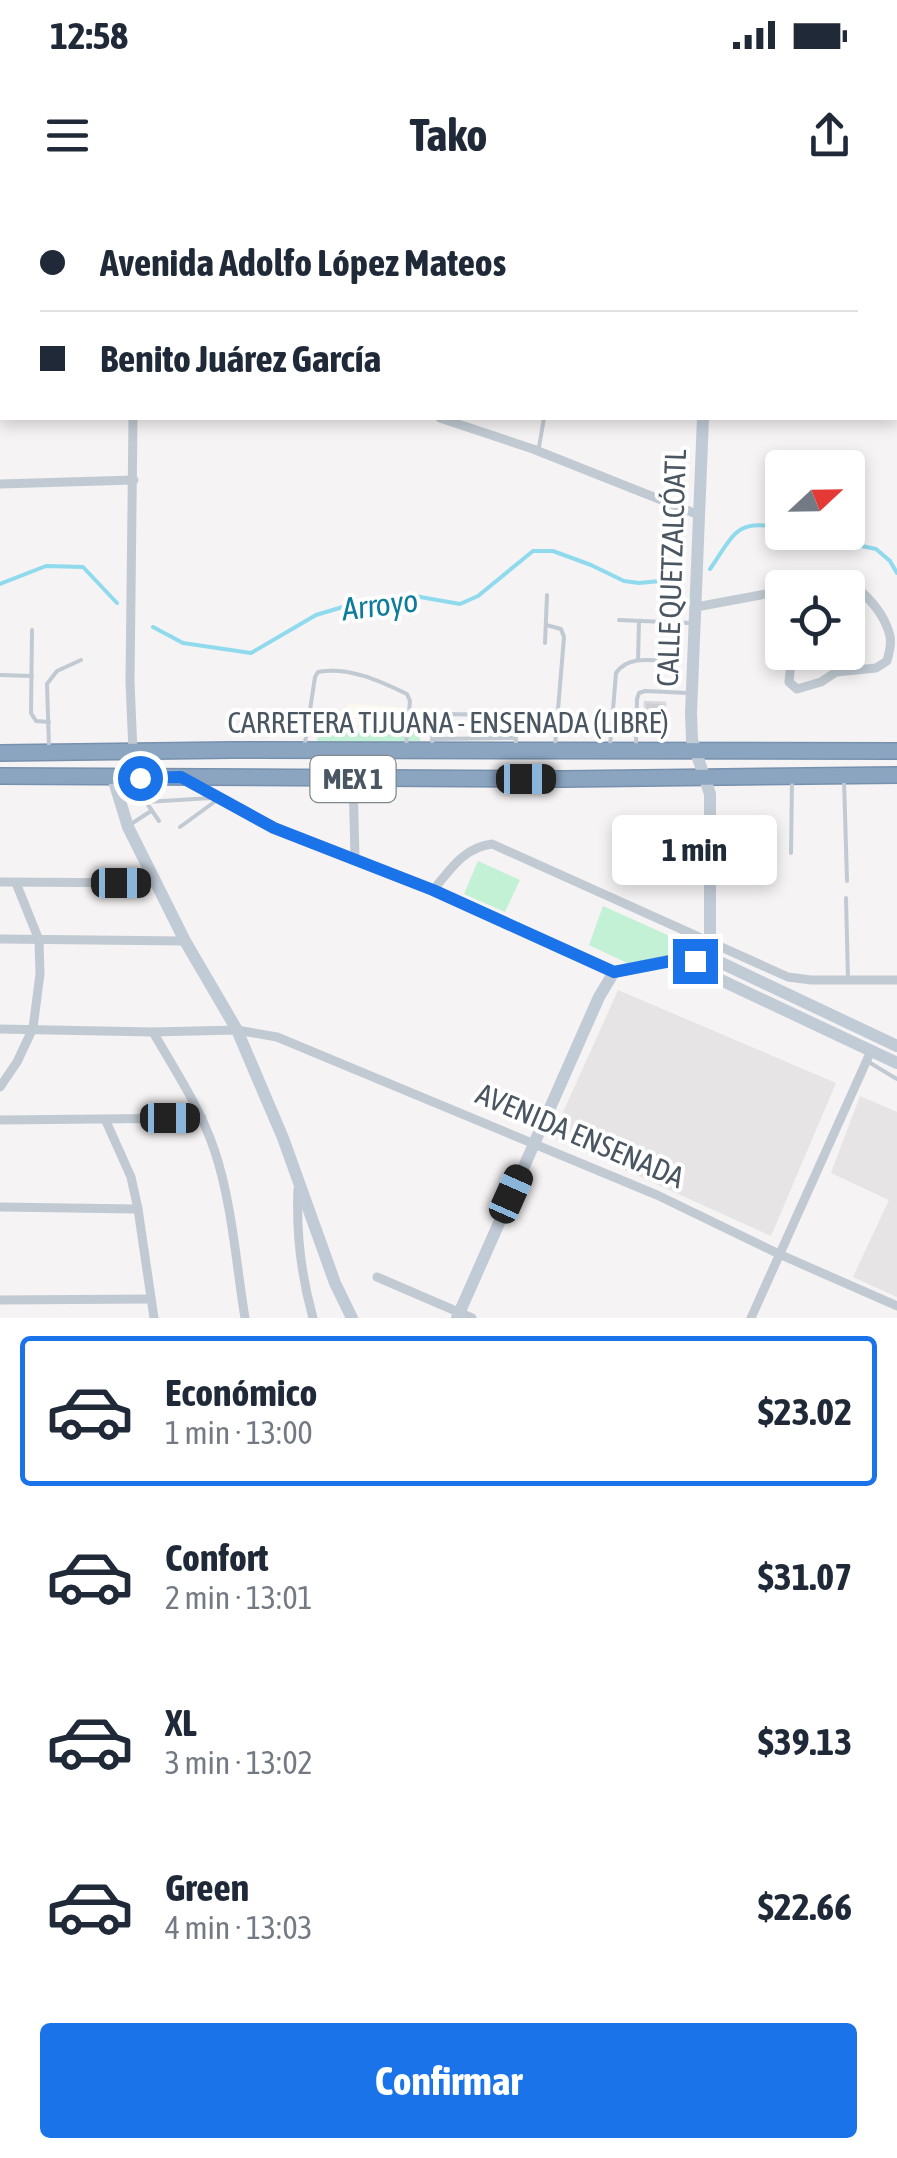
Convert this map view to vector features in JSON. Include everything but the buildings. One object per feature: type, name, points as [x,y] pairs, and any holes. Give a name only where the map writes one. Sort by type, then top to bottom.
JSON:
[{"type":"highway","name":"CARRETERA TIJUANA - ENSENADA (LIBRE)","points":[[0,753],[406,751],[432,745],[516,745],[554,751],[897,751]]},
{"type":"highway","points":[[50,752],[63,775]]},
{"type":"highway","name":"CARRETERA TIJUANA - ENSENADA (LIBRE)","points":[[0,776],[897,776]]},
{"type":"street","points":[[133,420],[130,682],[133,752]]},
{"type":"street","points":[[446,420],[538,451],[699,515]]},
{"type":"street","name":"CALLE QUETZALCÓATL","points":[[703,420],[691,731],[710,794],[706,973],[869,1056]]},
{"type":"street","points":[[0,484],[134,480]]},
{"type":"street","points":[[865,593],[892,640],[887,662],[865,669]]},
{"type":"street","points":[[696,608],[765,595]]},
{"type":"street","points":[[791,670],[790,682],[797,688],[822,682],[836,672],[856,670]]},
{"type":"street","points":[[181,777],[274,828],[433,890],[614,972],[705,954],[811,980],[897,980]]},
{"type":"street","points":[[113,778],[128,827],[185,941],[237,1030],[349,1312]]},
{"type":"street","points":[[352,778],[355,858]]},
{"type":"street","points":[[433,890],[466,852],[492,844],[705,954],[897,1046]]},
{"type":"street","points":[[0,882],[156,883]]},
{"type":"street","points":[[0,1087],[33,1028],[40,974],[39,940],[16,883]]},
{"type":"street","points":[[0,939],[185,941]]},
{"type":"street","points":[[377,1277],[463,1316],[534,1143],[614,972]]},
{"type":"street","name":"AVENIDA ENSENADA","points":[[0,1029],[237,1030],[277,1037],[658,1195],[897,1306]]},
{"type":"street","points":[[153,1032],[202,1118],[214,1148],[245,1318]]},
{"type":"street","points":[[751,1318],[869,1056],[897,1063]]},
{"type":"street","points":[[0,1120],[202,1118]]},
{"type":"street","points":[[105,1119],[131,1177],[154,1318]]},
{"type":"street","points":[[299,1181],[298,1244],[312,1318]]},
{"type":"street","points":[[0,1207],[138,1209]]},
{"type":"street","points":[[0,1300],[151,1299]]},
{"type":"lane","points":[[538,451],[544,420]]},
{"type":"lane","points":[[545,644],[547,594]]},
{"type":"lane","points":[[619,620],[695,624]]},
{"type":"lane","points":[[638,660],[640,622]]},
{"type":"lane","points":[[546,625],[561,630],[564,637],[554,751]]},
{"type":"lane","points":[[32,630],[32,716],[36,721],[48,722]]},
{"type":"lane","points":[[50,752],[47,684],[52,676],[81,660]]},
{"type":"lane","points":[[610,751],[616,673],[622,665],[638,660],[675,662]]},
{"type":"lane","points":[[304,751],[315,677],[324,670],[354,672],[407,694],[410,701],[406,751]]},
{"type":"lane","points":[[0,675],[32,676]]},
{"type":"lane","points":[[636,750],[640,693],[693,693]]},
{"type":"lane","points":[[432,745],[433,719],[440,714],[510,715],[514,719],[516,745]]},
{"type":"lane","points":[[844,775],[846,881]]},
{"type":"lane","points":[[791,853],[792,776]]},
{"type":"lane","points":[[140,778],[146,802],[160,822]]},
{"type":"lane","points":[[146,802],[220,797]]},
{"type":"lane","points":[[180,828],[220,797]]},
{"type":"lane","points":[[128,827],[151,811]]},
{"type":"lane","points":[[846,898],[848,980]]},
{"type":"lane","points":[[869,1056],[897,1079]]},
{"type":"shaded area","points":[[348,704],[426,709],[426,726],[343,725]]},
{"type":"shaded area","points":[[618,990],[836,1083],[771,1236],[552,1137]]},
{"type":"shaded area","points":[[860,1096],[897,1112],[897,1297],[853,1277],[889,1200],[831,1173]]},
{"type":"green space","points":[[419,729],[420,741],[317,743],[318,734]]},
{"type":"green space","points":[[478,861],[520,880],[505,912],[464,894]]},
{"type":"green space","points":[[603,906],[683,942],[690,949],[638,968],[589,945]]},
{"type":"waterway","name":"Arroyo","points":[[710,569],[738,532],[746,527],[765,526]]},
{"type":"waterway","name":"Arroyo","points":[[865,547],[876,549],[897,573]]},
{"type":"waterway","name":"Arroyo","points":[[153,627],[183,643],[251,653],[316,615],[356,603],[409,595],[460,604],[478,596],[533,551],[553,551],[624,581],[660,581]]},
{"type":"waterway","name":"Arroyo","points":[[0,584],[46,566],[83,567],[117,603]]},
{"type":"route","points":[[140,778],[181,777],[274,828],[433,890],[614,972],[676,960],[695,961]]}]
